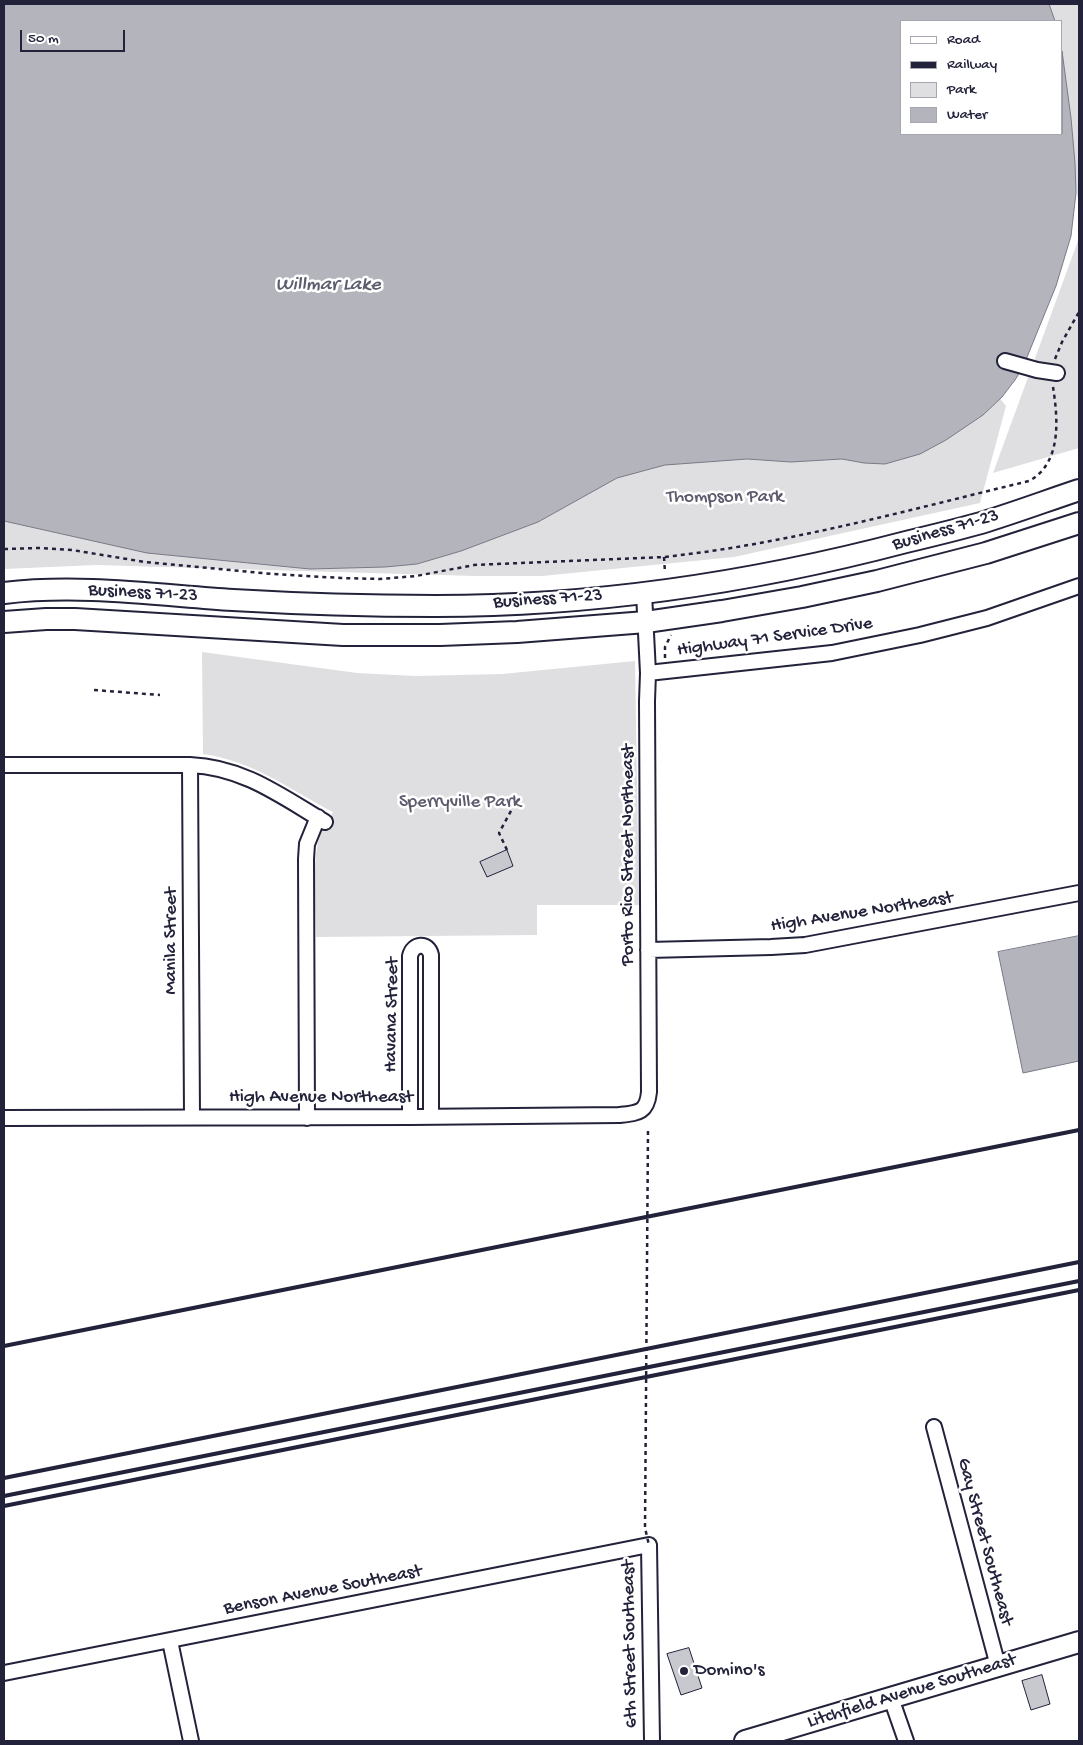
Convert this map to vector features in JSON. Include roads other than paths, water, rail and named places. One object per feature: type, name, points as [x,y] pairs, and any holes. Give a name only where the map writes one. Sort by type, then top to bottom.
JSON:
[{"type":"highway","name":"Business 71-23","points":[[4,593],[105,590],[233,600],[345,605],[438,606],[521,603],[644,592],[759,576],[822,564],[978,524],[1079,490]]},
{"type":"highway","name":"Business 71-23","points":[[4,622],[75,619],[353,635],[517,632],[646,622],[722,612],[877,581],[986,553],[1079,523]]},
{"type":"highway","name":"Litchfield Avenue Southeast","points":[[745,1741],[1079,1642]]},
{"type":"street","points":[[1005,361],[1055,373]]},
{"type":"street","name":"Highway 71 Service Drive","points":[[648,673],[832,653],[920,635],[987,618],[1079,586]]},
{"type":"street","name":"Porto Rico Street Northeast","points":[[638,1113],[647,1103],[649,1092],[648,673],[644,592]]},
{"type":"street","points":[[4,765],[190,765],[215,767],[240,774],[260,783],[322,819],[307,844],[306,859],[307,1118]]},
{"type":"street","name":"Manila Street","points":[[190,765],[192,1117]]},
{"type":"street","name":"High Avenue Northeast","points":[[648,950],[771,947],[805,944],[1079,893]]},
{"type":"street","name":"Havana Street","points":[[410,1117],[410,956],[411,950],[415,946],[421,945],[426,946],[430,956],[430,1116]]},
{"type":"street","name":"High Avenue Northeast","points":[[4,1118],[307,1118],[619,1115],[638,1113]]},
{"type":"street","name":"Gay Street Southeast","points":[[934,1427],[998,1666]]},
{"type":"street","name":"Benson Avenue Southeast","points":[[4,1673],[649,1545]]},
{"type":"street","name":"6th Street Southeast","points":[[649,1545],[652,1741]]},
{"type":"street","points":[[170,1641],[191,1741]]},
{"type":"street","points":[[891,1698],[906,1741]]},
{"type":"water","name":"Willmar Lake","points":[[4,4],[1049,4],[1055,20],[900,20],[900,135],[1063,135],[1063,58],[1075,163],[1076,193],[1071,236],[1056,286],[1023,367],[1002,397],[983,415],[946,440],[920,454],[885,464],[842,459],[791,462],[747,459],[665,465],[617,478],[538,522],[461,551],[417,564],[385,567],[310,569],[147,553],[4,521]]},
{"type":"water","points":[[1079,936],[1079,1061],[1023,1073],[998,952]]},
{"type":"railway","points":[[4,1346],[1079,1130]]},
{"type":"railway","points":[[4,1478],[1079,1262]]},
{"type":"railway","points":[[4,1496],[1079,1281]]},
{"type":"railway","points":[[4,1506],[1079,1290]]},
{"type":"place","name":"Domino's","points":[[684,1671]]},
{"type":"park label","name":"Thompson Park","points":[[725,498]]},
{"type":"park label","name":"Sperryville Park","points":[[460,803]]}]
